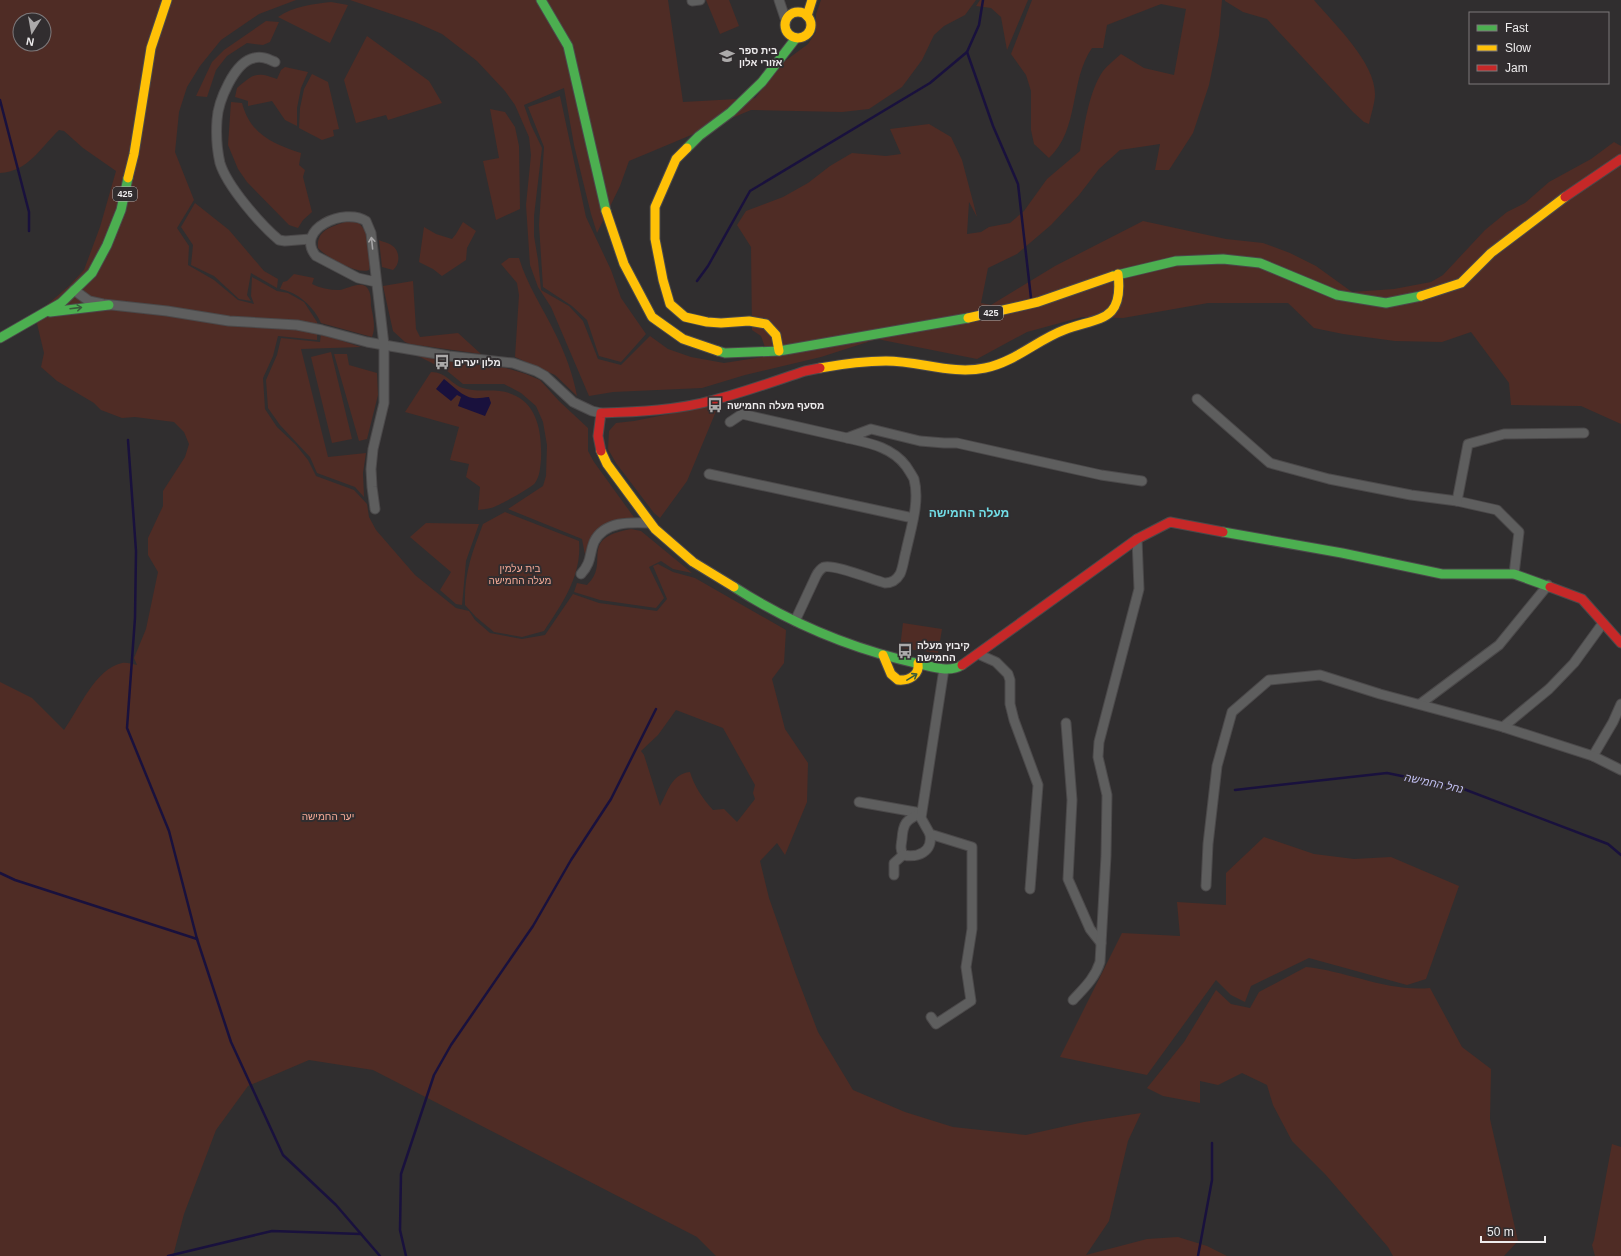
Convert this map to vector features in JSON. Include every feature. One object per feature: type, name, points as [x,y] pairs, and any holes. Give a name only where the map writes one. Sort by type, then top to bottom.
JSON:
[{"type":"main road","name":"425","points":[[0,338],[61,303],[92,273],[107,245],[122,210],[134,154],[151,48],[166,0]]},
{"type":"main road","name":"425","points":[[541,0],[568,46],[605,208],[624,264],[652,317],[683,339],[725,353],[779,351],[978,316],[1021,306],[1118,274],[1176,261],[1223,259],[1260,263],[1337,295],[1386,303],[1426,295],[1461,283],[1492,252],[1573,191],[1621,159]]},
{"type":"main road","points":[[803,14],[809,0]]},
{"type":"main road","points":[[803,14],[812,0]]},
{"type":"main road","points":[[782,57],[786,26],[791,14],[803,14],[811,21],[810,31],[803,38],[796,38],[788,34],[786,26]]},
{"type":"main road","points":[[779,351],[776,335],[766,324],[749,321],[721,324],[707,322],[685,317],[670,304],[663,280],[655,239],[655,207],[676,159],[699,136],[731,112],[762,82],[796,38]]},
{"type":"main road","points":[[1118,274],[1118,297],[1116,305],[1110,313],[1100,320],[1072,327],[1046,338],[1009,360],[987,368],[964,371],[887,361],[844,364],[805,371],[701,403],[634,412],[601,413],[598,436],[599,447],[602,455],[617,479],[650,523],[663,537],[694,562],[746,595],[815,630],[883,655],[944,669],[960,667],[1137,540],[1170,522],[1342,553],[1442,574],[1514,574],[1548,585],[1582,599],[1621,643]]},
{"type":"main road","points":[[42,313],[72,308],[109,305]]},
{"type":"main road","points":[[883,655],[892,675],[900,682],[917,674],[919,669],[918,663]]},
{"type":"street","points":[[779,0],[786,26]]},
{"type":"street","points":[[275,62],[267,58],[253,58],[240,67],[232,78],[224,93],[217,119],[217,148],[220,163],[234,190],[279,240],[310,239]]},
{"type":"street","points":[[375,509],[371,469],[373,449],[384,403],[384,345],[371,233],[366,221],[355,216],[347,216],[327,222],[320,226],[310,239],[311,250],[316,256],[358,278],[376,282]]},
{"type":"street","points":[[74,290],[89,301],[109,305],[167,311],[229,321],[298,325],[384,345],[449,356],[502,360],[525,366],[545,376],[573,402],[587,409],[601,413]]},
{"type":"street","points":[[1197,399],[1270,463],[1329,479],[1411,495],[1457,501],[1497,510],[1519,532],[1514,574]]},
{"type":"street","points":[[730,422],[742,414],[864,442],[894,453],[906,466],[914,478],[915,499],[913,518],[902,567],[896,579],[891,583],[885,583],[837,568],[823,568],[819,570],[795,621]]},
{"type":"street","points":[[847,438],[872,429],[920,441],[957,443],[1101,475],[1142,481]]},
{"type":"street","points":[[1457,501],[1468,444],[1504,434],[1584,433]]},
{"type":"street","points":[[710,474],[913,518]]},
{"type":"street","points":[[581,574],[586,569],[592,555],[594,542],[600,533],[609,527],[623,522],[650,523]]},
{"type":"street","points":[[1073,1000],[1092,980],[1097,972],[1100,962],[1106,856],[1107,795],[1098,757],[1099,742],[1139,589],[1137,540]]},
{"type":"street","points":[[1420,704],[1499,645],[1548,585]]},
{"type":"street","points":[[1503,727],[1549,690],[1574,663],[1603,623]]},
{"type":"street","points":[[978,654],[996,662],[1008,674],[1010,680],[1010,704],[1014,720],[1038,785],[1030,889]]},
{"type":"street","points":[[903,855],[913,857],[921,854],[928,848],[931,840],[930,834],[920,818],[944,669]]},
{"type":"street","points":[[1206,886],[1208,844],[1216,766],[1232,712],[1269,680],[1320,675],[1380,694],[1503,727],[1593,756],[1621,770]]},
{"type":"street","points":[[1593,756],[1613,722],[1621,704]]},
{"type":"street","points":[[1066,723],[1072,800],[1068,879],[1090,929],[1101,944]]},
{"type":"street","points":[[859,802],[921,813]]},
{"type":"street","points":[[903,855],[900,848],[904,824],[910,818],[921,813]]},
{"type":"street","points":[[930,834],[972,847],[972,929],[966,967],[971,1001],[936,1024],[931,1017]]},
{"type":"street","points":[[894,875],[894,864],[903,855]]},
{"type":"green space","name":"יער החמישה","points":[[0,0],[296,0],[259,14],[221,40],[200,66],[187,87],[179,112],[175,152],[194,200],[177,228],[189,246],[188,265],[214,280],[238,300],[254,304],[251,296],[252,277],[277,291],[288,293],[304,302],[317,322],[317,340],[278,336],[273,356],[263,378],[265,409],[277,427],[296,445],[308,460],[316,476],[354,490],[367,504],[369,517],[376,530],[415,575],[456,608],[469,611],[475,620],[490,633],[522,639],[545,635],[573,594],[599,603],[657,611],[667,599],[653,566],[658,564],[673,572],[695,578],[786,630],[784,663],[772,679],[785,729],[808,763],[807,802],[785,855],[777,843],[760,861],[769,898],[818,1032],[853,1090],[905,1112],[953,1127],[1026,1135],[1084,1122],[1141,1113],[1128,1141],[1109,1221],[1086,1255],[1147,1239],[1178,1237],[1207,1246],[1227,1256],[716,1256],[697,1237],[373,1070],[309,1060],[248,1086],[216,1130],[184,1214],[173,1256],[0,1256],[0,682],[32,698],[64,730],[88,691],[104,673],[112,667],[122,663],[137,665],[134,658],[146,629],[158,572],[148,555],[148,538],[163,506],[163,491],[185,457],[189,444],[184,432],[174,422],[135,417],[122,418],[101,410],[94,403],[57,381],[41,367],[44,353],[35,315],[69,286],[84,270],[100,227],[116,171],[83,148],[64,131],[59,130],[33,158],[10,172],[0,173]],"holes":[[[676,710],[723,728],[755,785],[753,793],[755,799],[737,822],[724,809],[713,810],[699,792],[690,772],[684,773],[674,780],[660,806],[644,755],[641,751],[658,735]]]},
{"type":"green space","points":[[350,0],[668,0],[683,102],[755,98],[785,61],[808,44],[816,32],[816,14],[821,0],[976,0],[965,15],[944,26],[934,35],[922,60],[902,87],[869,109],[842,112],[751,110],[629,161],[620,186],[597,233],[574,145],[564,88],[524,105],[531,125],[542,148],[534,216],[534,236],[541,290],[569,306],[583,321],[598,359],[621,365],[650,336],[668,349],[691,357],[724,363],[768,356],[761,336],[752,330],[751,247],[737,225],[746,211],[783,197],[808,183],[830,166],[852,153],[886,156],[901,154],[890,129],[929,124],[951,137],[962,160],[977,217],[969,202],[967,234],[981,232],[989,227],[1010,223],[1024,211],[1047,179],[1080,151],[1088,110],[1098,79],[1109,64],[1121,54],[1144,68],[1174,75],[1186,9],[1161,4],[1107,25],[1103,48],[1092,48],[1085,61],[1080,75],[1066,133],[1059,146],[1049,158],[1034,144],[1031,130],[1031,91],[1026,75],[1011,54],[1032,0],[1222,0],[1219,36],[1209,85],[1193,133],[1169,170],[1155,170],[1160,144],[1120,150],[1099,169],[1079,195],[1051,225],[1017,254],[988,268],[981,303],[991,305],[1055,266],[1143,221],[1226,239],[1263,243],[1290,253],[1316,266],[1352,292],[1394,289],[1431,282],[1443,275],[1485,230],[1507,212],[1525,203],[1549,182],[1591,159],[1614,142],[1621,146],[1621,424],[1581,406],[1511,405],[1509,383],[1471,332],[1442,342],[1395,341],[1343,334],[1314,328],[1288,303],[1208,303],[1123,318],[1082,317],[1027,332],[977,359],[877,339],[821,357],[745,375],[702,388],[613,392],[589,396],[551,307],[538,287],[530,265],[526,205],[531,155],[529,137],[515,105],[505,91],[477,61],[442,34],[415,22]]},
{"type":"green space","points":[[706,0],[729,0],[739,26],[720,34]]},
{"type":"green space","points":[[980,0],[1028,0],[1007,50],[1001,17],[991,8],[976,6]]},
{"type":"green space","points":[[1225,0],[1314,0],[1352,44],[1368,69],[1373,82],[1375,94],[1369,124],[1364,122],[1353,112],[1267,19],[1243,12]]},
{"type":"green space","points":[[331,2],[348,5],[330,43],[278,17],[297,8]]},
{"type":"green space","points":[[266,21],[279,22],[270,42],[263,45],[247,43],[227,56],[216,70],[207,97],[196,96],[212,62],[224,50]]},
{"type":"green space","points":[[367,36],[429,81],[442,103],[388,120],[386,115],[356,123],[344,80]]},
{"type":"green space","points":[[285,67],[308,72],[301,88],[297,108],[297,126],[285,120],[272,101],[248,106],[248,101],[235,97],[237,88],[252,77],[256,75],[264,75],[277,79],[281,70]]},
{"type":"green space","points":[[312,74],[328,82],[339,129],[333,130],[334,136],[322,140],[299,128],[300,108],[304,89]]},
{"type":"green space","points":[[560,96],[586,217],[611,270],[621,298],[646,334],[621,362],[599,356],[587,320],[572,306],[543,287],[539,225],[544,147],[528,107]]},
{"type":"green space","points":[[231,102],[242,103],[251,123],[264,136],[281,146],[301,153],[299,165],[305,170],[303,177],[312,212],[303,220],[298,228],[289,225],[247,182],[238,169],[228,145]]},
{"type":"green space","points":[[490,109],[505,112],[515,127],[519,146],[520,209],[496,220],[483,161],[499,158]]},
{"type":"green space","points":[[195,203],[229,230],[264,271],[278,279],[277,288],[251,273],[247,295],[251,301],[239,299],[214,276],[191,265],[193,245],[181,227]]},
{"type":"green space","points":[[348,221],[359,223],[367,233],[370,265],[369,270],[364,271],[350,268],[334,260],[318,248],[318,242],[323,232]]},
{"type":"green space","points":[[463,222],[476,231],[467,248],[466,260],[442,276],[433,269],[419,262],[424,227],[436,234],[452,239]]},
{"type":"green space","points":[[379,240],[392,246],[397,252],[398,262],[393,270],[382,267]]},
{"type":"green space","points":[[509,258],[519,258],[531,287],[562,348],[571,372],[577,396],[555,375],[515,357],[519,295],[517,283],[501,264]]},
{"type":"green space","points":[[294,274],[314,278],[312,284],[321,288],[339,290],[356,285],[363,285],[367,287],[370,294],[374,322],[372,337],[321,323],[314,311],[305,301],[293,293],[280,289],[283,282],[287,281]]},
{"type":"green space","points":[[413,281],[416,329],[420,337],[458,333],[481,354],[410,344],[405,342],[393,331],[383,286]]},
{"type":"green space","points":[[321,334],[361,347],[301,349],[328,457],[366,453],[363,473],[364,497],[355,487],[317,473],[310,457],[280,425],[268,408],[266,380],[277,355],[281,338],[320,342]]},
{"type":"green space","points":[[331,352],[352,439],[332,443],[311,357]]},
{"type":"green space","points":[[334,354],[347,354],[349,365],[377,373],[378,395],[367,439],[359,441]]},
{"type":"green space","points":[[416,355],[506,368],[540,380],[559,401],[588,428],[588,451],[594,462],[636,520],[602,528],[593,534],[586,560],[582,539],[508,509],[543,486],[546,476],[547,445],[543,422],[536,406],[521,393],[504,384],[463,384],[446,370]]},
{"type":"green space","points":[[431,372],[441,374],[455,384],[469,390],[503,391],[509,393],[524,401],[530,407],[538,424],[541,442],[539,475],[535,483],[523,492],[494,507],[478,510],[480,487],[466,477],[469,464],[450,460],[459,427],[405,412]]},
{"type":"green space","points":[[719,404],[687,481],[660,518],[654,513],[616,463],[608,449],[609,431],[616,423],[634,421]]},
{"type":"green space","name":"בית עלמין מעלה החמישה","points":[[505,512],[579,541],[579,554],[574,578],[564,600],[544,631],[522,637],[494,632],[476,617],[465,605],[467,573],[483,524]]},
{"type":"green space","points":[[426,523],[479,524],[466,561],[462,605],[456,604],[440,590],[451,572],[410,537]]},
{"type":"green space","points":[[631,529],[641,531],[692,573],[673,569],[661,561],[649,567],[664,598],[656,608],[600,600],[574,592],[577,583],[587,585],[594,576],[597,568],[598,552],[604,539],[614,533]]},
{"type":"green space","points":[[903,623],[942,629],[938,653],[900,648]]},
{"type":"green space","points":[[1264,837],[1314,854],[1354,859],[1391,857],[1459,886],[1426,979],[1407,985],[1309,958],[1251,986],[1245,1002],[1231,995],[1216,980],[1147,1075],[1060,1057],[1122,933],[1180,936],[1177,902],[1226,905],[1226,873]]},
{"type":"green space","points":[[1306,967],[1321,969],[1398,987],[1430,988],[1462,1047],[1491,1069],[1490,1119],[1518,1241],[1504,1256],[1393,1256],[1388,1247],[1325,1174],[1292,1141],[1273,1105],[1267,1085],[1242,1073],[1218,1085],[1200,1081],[1200,1103],[1163,1096],[1147,1088],[1184,1042],[1216,990],[1231,1004],[1250,1008],[1259,992]]},
{"type":"green space","points":[[1612,1144],[1621,1147],[1621,1256],[1595,1256],[1592,1245]]},
{"type":"shaded area","points":[[444,379],[466,396],[473,398],[489,397],[491,403],[485,416],[458,406],[461,397],[457,395],[451,401],[436,389]]},
{"type":"waterway","points":[[697,281],[708,266],[750,191],[930,83],[967,52],[979,25],[983,0]]},
{"type":"waterway","points":[[967,52],[993,126],[1018,184],[1031,298]]},
{"type":"waterway","points":[[0,100],[29,212],[29,231]]},
{"type":"waterway","points":[[128,440],[136,551],[135,618],[127,728],[169,831],[197,939],[231,1042],[283,1155],[336,1205],[380,1256]]},
{"type":"waterway","points":[[406,1256],[400,1230],[401,1174],[434,1075],[451,1045],[533,926],[571,860],[611,799],[656,709]]},
{"type":"waterway","name":"נחל החמישה","points":[[1235,790],[1387,773],[1461,788],[1608,844],[1621,855]]},
{"type":"waterway","points":[[0,873],[15,880],[197,939]]},
{"type":"waterway","points":[[1198,1256],[1212,1180],[1212,1143]]},
{"type":"waterway","points":[[168,1256],[272,1231],[361,1234]]},
{"type":"traffic: fast","points":[[541,0],[568,46],[606,211]]},
{"type":"traffic: fast","points":[[687,148],[699,136],[731,112],[762,82],[796,38]]},
{"type":"traffic: fast","points":[[0,338],[61,303],[92,273],[107,245],[121,210],[128,178]]},
{"type":"traffic: fast","points":[[1113,276],[1176,261],[1223,259],[1260,263],[1337,295],[1386,303],[1421,296]]},
{"type":"traffic: fast","points":[[50,312],[109,305]]},
{"type":"traffic: fast","points":[[718,351],[725,353],[779,351],[968,318]]},
{"type":"traffic: fast","points":[[1223,532],[1342,553],[1442,574],[1514,574],[1550,587]]},
{"type":"traffic: fast","points":[[734,587],[755,600],[800,623],[847,643],[871,651],[936,668],[952,669],[962,665]]},
{"type":"traffic: slow","points":[[128,178],[134,154],[151,48],[167,0]]},
{"type":"traffic: slow","points":[[807,16],[812,0]]},
{"type":"traffic: slow","points":[[798,12],[807,16],[811,25],[807,34],[798,38],[789,34],[785,25],[789,16],[798,12]]},
{"type":"traffic: slow","points":[[687,148],[676,159],[655,207],[655,239],[663,280],[670,304],[685,317],[707,322],[721,323],[749,321],[766,324],[776,335],[779,351]]},
{"type":"traffic: slow","points":[[1421,296],[1461,283],[1491,253],[1565,197]]},
{"type":"traffic: slow","points":[[606,211],[624,264],[652,317],[683,339],[718,351]]},
{"type":"traffic: slow","points":[[820,368],[878,361],[911,363],[960,370],[973,370],[996,365],[1016,356],[1054,334],[1106,316],[1113,310],[1117,302],[1119,290],[1118,274]]},
{"type":"traffic: slow","points":[[968,318],[1038,302],[1113,276]]},
{"type":"traffic: slow","points":[[601,451],[607,464],[655,529],[693,562],[734,587]]},
{"type":"traffic: slow","points":[[883,655],[891,674],[898,680],[913,676],[917,671],[918,663]]},
{"type":"traffic: jam","points":[[1565,197],[1621,159]]},
{"type":"traffic: jam","points":[[601,451],[598,436],[601,413],[658,410],[686,406],[737,394],[805,371],[820,368]]},
{"type":"traffic: jam","points":[[962,665],[1137,539],[1170,522],[1223,532]]},
{"type":"traffic: jam","points":[[1550,587],[1582,599],[1621,643]]},
{"type":"place","name":"בית ספר אזורי אלון","points":[[727,56]]},
{"type":"place","name":"מלון יערים","points":[[442,362]]},
{"type":"place","name":"מסעף מעלה החמישה","points":[[715,405]]},
{"type":"place","name":"קיבוץ מעלה החמישה","points":[[905,651]]},
{"type":"district","name":"מעלה החמישה","points":[[969,513]]}]
